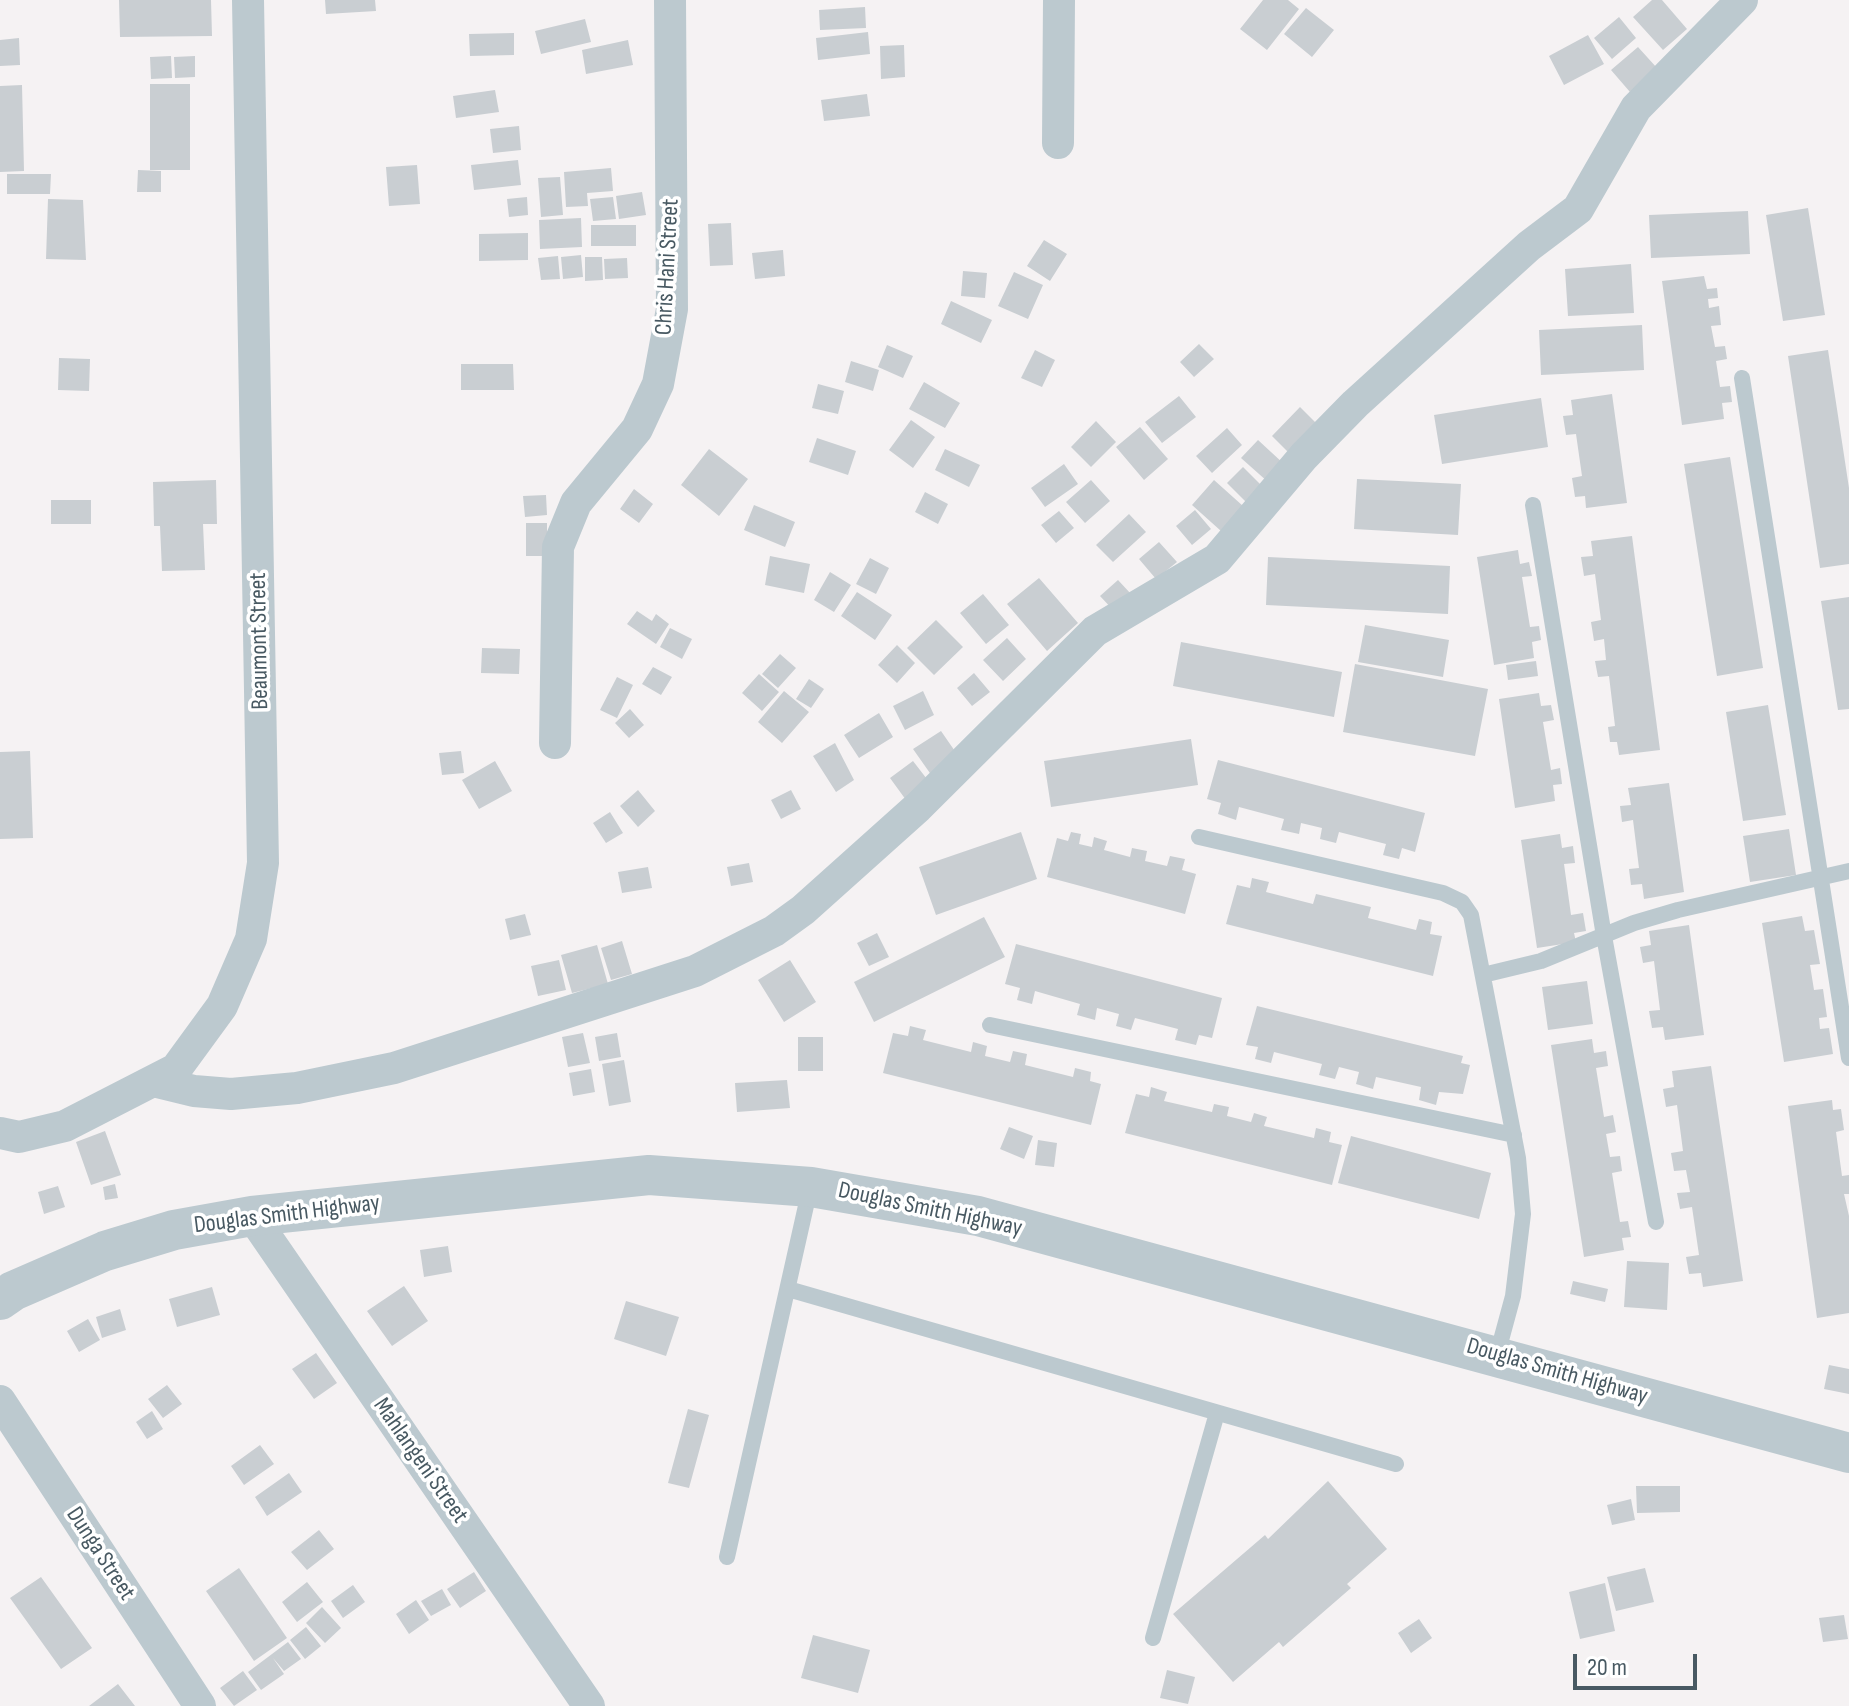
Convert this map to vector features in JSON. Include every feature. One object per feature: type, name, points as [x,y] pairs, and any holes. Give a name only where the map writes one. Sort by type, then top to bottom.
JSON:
[{"type":"street","name":"Beaumont Street","points":[[0,1133],[19,1137],[65,1126],[176,1069],[222,1006],[251,939],[263,863],[248,0]]},
{"type":"street","name":"Chris Hani Street","points":[[555,743],[558,547],[576,503],[637,429],[658,384],[672,309],[670,0]]},
{"type":"street","points":[[1058,143],[1059,0]]},
{"type":"street","points":[[153,1081],[194,1091],[231,1094],[297,1088],[394,1068],[695,971],[774,931],[803,910],[918,807],[1095,631],[1217,559],[1304,456],[1355,404],[1529,246],[1578,209],[1636,108],[1742,0]]},
{"type":"street","name":"Douglas Smith Highway","points":[[0,1300],[13,1291],[105,1251],[174,1230],[252,1216],[649,1175],[811,1187],[978,1216],[1849,1453]]},
{"type":"street","name":"Mahlangeni Street","points":[[252,1216],[589,1706]]},
{"type":"street","name":"Dunga Street","points":[[0,1401],[200,1706]]},
{"type":"lane","points":[[1742,378],[1849,1058]]},
{"type":"lane","points":[[1533,505],[1604,936],[1656,1222]]},
{"type":"lane","points":[[1199,837],[1443,893],[1462,902],[1471,915],[1514,1135],[1523,1214],[1513,1296],[1497,1355]]},
{"type":"lane","points":[[1483,975],[1541,961],[1634,923],[1678,910],[1849,871]]},
{"type":"lane","points":[[990,1025],[1514,1135]]},
{"type":"lane","points":[[727,1557],[811,1187]]},
{"type":"lane","points":[[788,1289],[1396,1464]]},
{"type":"lane","points":[[1153,1638],[1217,1413]]},
{"type":"building","points":[[119,0],[211,0],[212,36],[120,37]]},
{"type":"building","points":[[325,0],[375,0],[376,11],[326,14]]},
{"type":"building","points":[[1263,0],[1288,0],[1299,9],[1267,50],[1240,29]]},
{"type":"building","points":[[1652,0],[1662,0],[1687,29],[1663,50],[1633,17]]},
{"type":"building","points":[[865,7],[866,28],[820,30],[819,10]]},
{"type":"building","points":[[1306,8],[1334,30],[1312,57],[1284,34]]},
{"type":"building","points":[[1619,17],[1636,38],[1612,59],[1594,38]]},
{"type":"building","points":[[585,19],[591,42],[541,54],[535,31]]},
{"type":"building","points":[[868,32],[870,54],[818,60],[816,38]]},
{"type":"building","points":[[514,33],[514,55],[470,56],[469,34]]},
{"type":"building","points":[[1588,35],[1604,64],[1564,85],[1549,56]]},
{"type":"building","points":[[19,38],[20,65],[0,66],[0,40]]},
{"type":"building","points":[[628,40],[633,65],[586,74],[582,50]]},
{"type":"building","points":[[904,45],[905,77],[881,79],[880,46]]},
{"type":"building","points":[[1638,47],[1657,68],[1630,92],[1611,70]]},
{"type":"building","points":[[171,56],[172,78],[151,79],[150,57]]},
{"type":"building","points":[[195,56],[195,77],[175,78],[174,57]]},
{"type":"building","points":[[150,84],[190,84],[190,170],[150,170]]},
{"type":"building","points":[[22,85],[24,171],[0,172],[0,86]]},
{"type":"building","points":[[495,90],[499,112],[456,118],[453,96]]},
{"type":"building","points":[[867,94],[870,116],[824,121],[821,100]]},
{"type":"building","points":[[519,126],[521,150],[493,153],[490,129]]},
{"type":"building","points":[[518,160],[521,185],[474,190],[471,165]]},
{"type":"building","points":[[417,165],[420,204],[389,206],[386,167]]},
{"type":"building","points":[[611,168],[613,191],[587,193],[588,206],[566,207],[564,172]]},
{"type":"building","points":[[138,170],[161,171],[161,192],[137,192]]},
{"type":"building","points":[[7,174],[51,174],[50,194],[7,194]]},
{"type":"building","points":[[560,177],[563,215],[541,217],[538,178]]},
{"type":"building","points":[[642,192],[646,215],[619,219],[616,196]]},
{"type":"building","points":[[527,197],[528,215],[509,217],[507,199]]},
{"type":"building","points":[[613,197],[616,219],[593,221],[590,199]]},
{"type":"building","points":[[48,199],[83,200],[86,260],[46,259]]},
{"type":"building","points":[[1808,208],[1825,315],[1783,321],[1766,215]]},
{"type":"building","points":[[1748,211],[1750,254],[1651,258],[1649,215]]},
{"type":"building","points":[[581,218],[582,247],[540,249],[539,220]]},
{"type":"building","points":[[731,223],[733,265],[710,266],[708,224]]},
{"type":"building","points":[[591,225],[636,225],[636,246],[591,246]]},
{"type":"building","points":[[528,233],[528,260],[479,261],[479,234]]},
{"type":"building","points":[[1044,240],[1067,254],[1050,281],[1027,266]]},
{"type":"building","points":[[783,250],[785,276],[755,279],[752,253]]},
{"type":"building","points":[[581,255],[583,277],[563,279],[561,257]]},
{"type":"building","points":[[558,256],[560,279],[541,280],[538,258]]},
{"type":"building","points":[[585,257],[602,257],[603,280],[585,281]]},
{"type":"building","points":[[627,258],[628,278],[605,279],[604,259]]},
{"type":"building","points":[[1631,264],[1634,313],[1568,316],[1565,269]]},
{"type":"building","points":[[963,271],[987,273],[985,298],[961,296]]},
{"type":"building","points":[[1014,272],[1043,285],[1028,319],[998,306]]},
{"type":"building","points":[[1704,276],[1707,289],[1717,288],[1718,298],[1708,299],[1709,308],[1719,306],[1721,325],[1711,326],[1715,347],[1725,346],[1727,359],[1716,361],[1720,387],[1730,386],[1732,402],[1722,403],[1724,419],[1682,425],[1662,281]]},
{"type":"building","points":[[951,301],[992,320],[981,343],[941,324]]},
{"type":"building","points":[[1642,325],[1644,370],[1541,375],[1539,330]]},
{"type":"building","points":[[1199,344],[1214,359],[1194,377],[1180,362]]},
{"type":"building","points":[[887,345],[913,356],[903,378],[878,367]]},
{"type":"building","points":[[1035,350],[1055,360],[1042,387],[1021,378]]},
{"type":"building","points":[[1828,350],[1849,488],[1849,564],[1820,568],[1788,356]]},
{"type":"building","points":[[59,358],[90,359],[89,391],[58,390]]},
{"type":"building","points":[[851,361],[879,370],[873,391],[845,382]]},
{"type":"building","points":[[461,364],[513,364],[514,390],[461,390]]},
{"type":"building","points":[[924,382],[960,403],[945,428],[909,409]]},
{"type":"building","points":[[818,384],[844,391],[838,414],[812,408]]},
{"type":"building","points":[[1612,394],[1627,503],[1586,508],[1585,496],[1575,497],[1572,478],[1582,476],[1576,434],[1566,435],[1563,416],[1573,415],[1571,400]]},
{"type":"building","points":[[1179,396],[1196,417],[1162,443],[1145,422]]},
{"type":"building","points":[[1541,398],[1548,447],[1442,464],[1434,415]]},
{"type":"building","points":[[1300,407],[1320,427],[1292,456],[1272,436]]},
{"type":"building","points":[[911,420],[935,437],[913,468],[889,450]]},
{"type":"building","points":[[1096,421],[1116,442],[1091,467],[1071,447]]},
{"type":"building","points":[[1140,427],[1168,459],[1144,480],[1116,447]]},
{"type":"building","points":[[1227,428],[1242,445],[1212,473],[1196,456]]},
{"type":"building","points":[[817,438],[856,451],[848,475],[809,462]]},
{"type":"building","points":[[1258,440],[1284,464],[1268,482],[1241,458]]},
{"type":"building","points":[[709,449],[748,479],[719,516],[681,485]]},
{"type":"building","points":[[945,449],[980,465],[969,487],[935,470]]},
{"type":"building","points":[[1730,457],[1763,668],[1717,676],[1684,464]]},
{"type":"building","points":[[1064,464],[1078,484],[1045,507],[1031,488]]},
{"type":"building","points":[[1243,467],[1262,486],[1246,502],[1227,483]]},
{"type":"building","points":[[1357,479],[1461,484],[1458,535],[1354,529]]},
{"type":"building","points":[[216,480],[217,524],[203,524],[205,570],[162,571],[160,526],[154,526],[153,482]]},
{"type":"building","points":[[1091,480],[1110,501],[1085,523],[1066,502]]},
{"type":"building","points":[[1214,480],[1243,506],[1221,531],[1192,505]]},
{"type":"building","points":[[634,489],[653,504],[639,523],[620,509]]},
{"type":"building","points":[[925,492],[948,504],[938,524],[915,512]]},
{"type":"building","points":[[546,495],[547,515],[525,517],[523,496]]},
{"type":"building","points":[[51,500],[91,500],[91,524],[51,524]]},
{"type":"building","points":[[754,505],[795,522],[785,547],[744,530]]},
{"type":"building","points":[[1195,510],[1211,529],[1192,545],[1176,526]]},
{"type":"building","points":[[1059,511],[1074,528],[1056,543],[1041,525]]},
{"type":"building","points":[[1129,514],[1146,532],[1113,562],[1096,545]]},
{"type":"building","points":[[526,523],[547,523],[547,556],[526,556]]},
{"type":"building","points":[[1632,536],[1660,750],[1619,755],[1617,742],[1610,742],[1608,727],[1615,726],[1609,676],[1598,677],[1595,661],[1606,660],[1604,639],[1594,641],[1591,622],[1601,620],[1595,574],[1584,576],[1581,557],[1593,556],[1591,541]]},
{"type":"building","points":[[1159,542],[1177,562],[1156,579],[1139,559]]},
{"type":"building","points":[[1518,550],[1520,564],[1529,562],[1532,576],[1522,577],[1530,627],[1539,626],[1541,640],[1532,642],[1534,658],[1494,665],[1477,557]]},
{"type":"building","points":[[770,556],[810,564],[804,593],[765,585]]},
{"type":"building","points":[[1268,557],[1450,566],[1448,614],[1266,605]]},
{"type":"building","points":[[870,558],[889,568],[876,594],[856,584]]},
{"type":"building","points":[[830,572],[851,585],[834,612],[814,600]]},
{"type":"building","points":[[1039,578],[1078,623],[1047,651],[1007,604]]},
{"type":"building","points":[[1118,580],[1131,594],[1114,611],[1100,596]]},
{"type":"building","points":[[857,592],[892,615],[875,640],[841,616]]},
{"type":"building","points":[[983,594],[1009,625],[986,644],[960,613]]},
{"type":"building","points":[[1849,597],[1849,709],[1838,710],[1821,601]]},
{"type":"building","points":[[637,611],[652,621],[656,614],[669,624],[656,644],[627,624]]},
{"type":"building","points":[[936,620],[963,647],[934,675],[907,648]]},
{"type":"building","points":[[1365,625],[1449,640],[1443,677],[1358,662]]},
{"type":"building","points":[[670,628],[692,639],[682,659],[660,647]]},
{"type":"building","points":[[1007,638],[1026,659],[1003,681],[983,660]]},
{"type":"building","points":[[1181,642],[1342,672],[1334,717],[1173,686]]},
{"type":"building","points":[[897,645],[915,663],[897,683],[878,665]]},
{"type":"building","points":[[482,648],[520,649],[519,674],[481,673]]},
{"type":"building","points":[[780,654],[796,668],[778,688],[762,674]]},
{"type":"building","points":[[1536,661],[1538,676],[1508,680],[1506,665]]},
{"type":"building","points":[[1355,664],[1488,689],[1475,756],[1343,732]]},
{"type":"building","points":[[653,667],[672,677],[661,695],[642,684]]},
{"type":"building","points":[[974,673],[990,692],[972,706],[957,688]]},
{"type":"building","points":[[759,674],[779,692],[762,711],[742,693]]},
{"type":"building","points":[[617,677],[633,685],[617,718],[600,710]]},
{"type":"building","points":[[809,679],[824,689],[811,708],[796,699]]},
{"type":"building","points":[[784,691],[809,712],[782,743],[758,722]]},
{"type":"building","points":[[923,691],[934,715],[905,730],[893,706]]},
{"type":"building","points":[[1539,693],[1541,706],[1551,705],[1554,720],[1543,722],[1551,770],[1560,768],[1562,784],[1553,785],[1555,801],[1515,808],[1499,699]]},
{"type":"building","points":[[1768,705],[1786,815],[1743,821],[1726,712]]},
{"type":"building","points":[[630,709],[644,725],[629,738],[615,723]]},
{"type":"building","points":[[879,713],[893,737],[859,758],[844,735]]},
{"type":"building","points":[[941,731],[959,757],[932,776],[913,749]]},
{"type":"building","points":[[1191,739],[1198,785],[1051,807],[1044,761]]},
{"type":"building","points":[[835,743],[854,780],[836,792],[813,756]]},
{"type":"building","points":[[30,751],[33,838],[0,839],[0,752]]},
{"type":"building","points":[[461,751],[464,773],[442,775],[439,753]]},
{"type":"building","points":[[1218,760],[1425,813],[1415,852],[1402,848],[1399,859],[1383,855],[1386,844],[1339,832],[1336,843],[1320,839],[1322,828],[1301,823],[1299,834],[1281,830],[1284,819],[1239,807],[1236,820],[1218,814],[1221,803],[1207,799]]},
{"type":"building","points":[[495,761],[512,791],[479,809],[462,780]]},
{"type":"building","points":[[913,761],[930,783],[906,800],[890,778]]},
{"type":"building","points":[[1669,783],[1684,892],[1644,899],[1642,884],[1631,885],[1629,869],[1639,868],[1633,820],[1622,822],[1620,806],[1631,805],[1628,788]]},
{"type":"building","points":[[638,790],[655,811],[638,827],[620,806]]},
{"type":"building","points":[[791,790],[801,809],[781,819],[771,800]]},
{"type":"building","points":[[610,812],[623,833],[606,843],[593,823]]},
{"type":"building","points":[[1789,829],[1796,875],[1750,882],[1743,836]]},
{"type":"building","points":[[1021,832],[1037,879],[936,915],[919,867]]},
{"type":"building","points":[[1071,832],[1081,834],[1079,844],[1092,847],[1094,837],[1107,841],[1104,850],[1130,857],[1132,848],[1147,851],[1145,861],[1167,866],[1170,856],[1185,859],[1182,870],[1196,874],[1185,914],[1047,877],[1057,838],[1068,841]]},
{"type":"building","points":[[1560,834],[1562,848],[1573,846],[1575,863],[1564,864],[1571,915],[1583,913],[1586,931],[1574,933],[1576,942],[1537,948],[1521,840]]},
{"type":"building","points":[[749,863],[753,882],[731,886],[727,867]]},
{"type":"building","points":[[648,867],[652,888],[622,893],[618,872]]},
{"type":"building","points":[[1252,878],[1269,882],[1266,892],[1313,904],[1316,894],[1371,907],[1368,918],[1416,930],[1419,919],[1432,922],[1430,934],[1442,936],[1433,976],[1226,924],[1237,885],[1250,888]]},
{"type":"building","points":[[525,914],[531,935],[510,940],[505,919]]},
{"type":"building","points":[[1802,916],[1805,931],[1814,930],[1820,964],[1810,965],[1814,990],[1823,989],[1827,1017],[1819,1018],[1820,1029],[1829,1028],[1833,1054],[1784,1062],[1762,923]]},
{"type":"building","points":[[984,917],[1005,957],[874,1022],[854,982]]},
{"type":"building","points":[[1689,925],[1704,1035],[1665,1040],[1663,1027],[1652,1028],[1649,1011],[1660,1010],[1654,961],[1643,963],[1640,947],[1651,945],[1649,931]]},
{"type":"building","points":[[877,933],[889,957],[869,966],[857,943]]},
{"type":"building","points":[[622,941],[632,974],[611,980],[601,948]]},
{"type":"building","points":[[1016,944],[1222,998],[1212,1038],[1199,1035],[1196,1045],[1175,1040],[1178,1029],[1135,1018],[1131,1030],[1116,1026],[1119,1014],[1097,1008],[1095,1020],[1077,1015],[1080,1004],[1035,991],[1032,1004],[1017,1000],[1020,988],[1005,984]]},
{"type":"building","points":[[597,945],[608,984],[572,993],[561,955]]},
{"type":"building","points":[[559,960],[566,990],[538,996],[531,966]]},
{"type":"building","points":[[790,960],[816,1002],[784,1022],[758,980]]},
{"type":"building","points":[[1587,981],[1593,1024],[1548,1030],[1542,987]]},
{"type":"building","points":[[1257,1006],[1463,1056],[1461,1063],[1470,1065],[1463,1094],[1439,1092],[1436,1105],[1419,1100],[1421,1087],[1376,1077],[1373,1089],[1356,1084],[1359,1072],[1339,1067],[1335,1079],[1319,1075],[1322,1064],[1274,1052],[1271,1063],[1255,1059],[1258,1047],[1246,1045]]},
{"type":"building","points":[[910,1026],[926,1030],[923,1040],[971,1052],[973,1042],[987,1046],[985,1056],[1010,1062],[1013,1051],[1027,1054],[1025,1065],[1073,1077],[1075,1068],[1091,1072],[1090,1081],[1101,1084],[1091,1125],[883,1073],[893,1033],[908,1036]]},
{"type":"building","points":[[583,1033],[590,1063],[568,1067],[562,1037]]},
{"type":"building","points":[[617,1033],[621,1057],[599,1061],[595,1037]]},
{"type":"building","points":[[798,1037],[823,1037],[823,1071],[798,1071]]},
{"type":"building","points":[[1592,1039],[1594,1053],[1606,1051],[1608,1066],[1596,1068],[1604,1117],[1613,1115],[1616,1132],[1606,1134],[1610,1157],[1620,1156],[1622,1171],[1612,1173],[1620,1222],[1628,1221],[1631,1237],[1622,1238],[1624,1250],[1584,1257],[1551,1045]]},
{"type":"building","points":[[624,1060],[631,1102],[609,1106],[602,1064]]},
{"type":"building","points":[[1711,1066],[1743,1281],[1703,1287],[1701,1273],[1689,1274],[1686,1257],[1699,1255],[1692,1207],[1680,1209],[1677,1193],[1690,1192],[1686,1170],[1674,1171],[1671,1153],[1683,1151],[1677,1105],[1666,1107],[1663,1089],[1674,1087],[1672,1071]]},
{"type":"building","points":[[591,1069],[595,1092],[573,1096],[569,1073]]},
{"type":"building","points":[[787,1080],[790,1108],[737,1112],[735,1083]]},
{"type":"building","points":[[1151,1087],[1167,1092],[1164,1101],[1212,1112],[1214,1104],[1229,1107],[1227,1116],[1251,1122],[1254,1113],[1267,1117],[1264,1126],[1314,1138],[1316,1128],[1331,1132],[1329,1142],[1342,1145],[1332,1185],[1125,1133],[1136,1094],[1149,1097]]},
{"type":"building","points":[[1832,1100],[1833,1110],[1841,1109],[1844,1130],[1836,1132],[1842,1176],[1849,1175],[1849,1194],[1844,1194],[1849,1216],[1849,1313],[1817,1318],[1788,1106]]},
{"type":"building","points":[[1009,1127],[1033,1136],[1024,1159],[1000,1149]]},
{"type":"building","points":[[105,1131],[121,1175],[91,1185],[76,1142]]},
{"type":"building","points":[[1351,1136],[1491,1173],[1479,1219],[1338,1183]]},
{"type":"building","points":[[1038,1140],[1057,1143],[1054,1167],[1035,1165]]},
{"type":"building","points":[[115,1184],[118,1198],[105,1200],[103,1187]]},
{"type":"building","points":[[58,1186],[65,1207],[44,1214],[38,1192]]},
{"type":"building","points":[[448,1246],[452,1272],[424,1277],[420,1250]]},
{"type":"building","points":[[1627,1261],[1669,1263],[1667,1310],[1624,1307]]},
{"type":"building","points":[[1573,1281],[1608,1289],[1605,1302],[1570,1294]]},
{"type":"building","points":[[404,1286],[428,1321],[392,1346],[367,1311]]},
{"type":"building","points":[[212,1287],[220,1315],[177,1327],[169,1299]]},
{"type":"building","points":[[626,1301],[679,1317],[666,1356],[614,1339]]},
{"type":"building","points":[[120,1309],[126,1330],[102,1338],[96,1317]]},
{"type":"building","points":[[88,1319],[100,1340],[79,1352],[67,1331]]},
{"type":"building","points":[[316,1353],[337,1383],[314,1399],[292,1369]]},
{"type":"building","points":[[1829,1365],[1849,1369],[1849,1394],[1824,1389]]},
{"type":"building","points":[[167,1385],[182,1404],[163,1418],[148,1399]]},
{"type":"building","points":[[688,1409],[709,1415],[689,1488],[668,1483]]},
{"type":"building","points":[[152,1411],[163,1429],[147,1439],[136,1422]]},
{"type":"building","points":[[260,1445],[274,1464],[244,1485],[231,1466]]},
{"type":"building","points":[[289,1473],[302,1492],[267,1516],[255,1497]]},
{"type":"building","points":[[1328,1481],[1387,1549],[1347,1584],[1351,1588],[1283,1647],[1279,1642],[1233,1682],[1173,1614],[1265,1535],[1268,1539]]},
{"type":"building","points":[[1636,1486],[1680,1486],[1680,1512],[1637,1513]]},
{"type":"building","points":[[1631,1499],[1635,1520],[1612,1525],[1607,1505]]},
{"type":"building","points":[[319,1530],[334,1549],[307,1570],[291,1552]]},
{"type":"building","points":[[239,1568],[287,1638],[254,1661],[206,1591]]},
{"type":"building","points":[[1645,1568],[1654,1602],[1616,1611],[1607,1577]]},
{"type":"building","points":[[474,1572],[486,1591],[460,1608],[447,1589]]},
{"type":"building","points":[[41,1577],[92,1648],[61,1669],[10,1598]]},
{"type":"building","points":[[307,1582],[323,1602],[297,1622],[282,1602]]},
{"type":"building","points":[[1605,1583],[1615,1631],[1580,1639],[1569,1592]]},
{"type":"building","points":[[353,1585],[365,1602],[343,1618],[331,1601]]},
{"type":"building","points":[[442,1589],[451,1605],[431,1616],[421,1601]]},
{"type":"building","points":[[416,1600],[429,1620],[409,1634],[396,1614]]},
{"type":"building","points":[[322,1607],[341,1628],[325,1643],[306,1623]]},
{"type":"building","points":[[1844,1615],[1848,1639],[1823,1642],[1819,1618]]},
{"type":"building","points":[[1419,1619],[1432,1638],[1411,1653],[1398,1633]]},
{"type":"building","points":[[306,1627],[321,1646],[305,1659],[290,1640]]},
{"type":"building","points":[[813,1635],[870,1650],[858,1693],[801,1678]]},
{"type":"building","points":[[288,1642],[301,1659],[284,1671],[273,1658],[284,1674],[261,1690],[248,1672]]},
{"type":"building","points":[[1167,1670],[1195,1677],[1188,1704],[1160,1698]]},
{"type":"building","points":[[243,1671],[257,1690],[234,1706],[220,1688]]},
{"type":"building","points":[[118,1684],[135,1706],[89,1706]]}]
